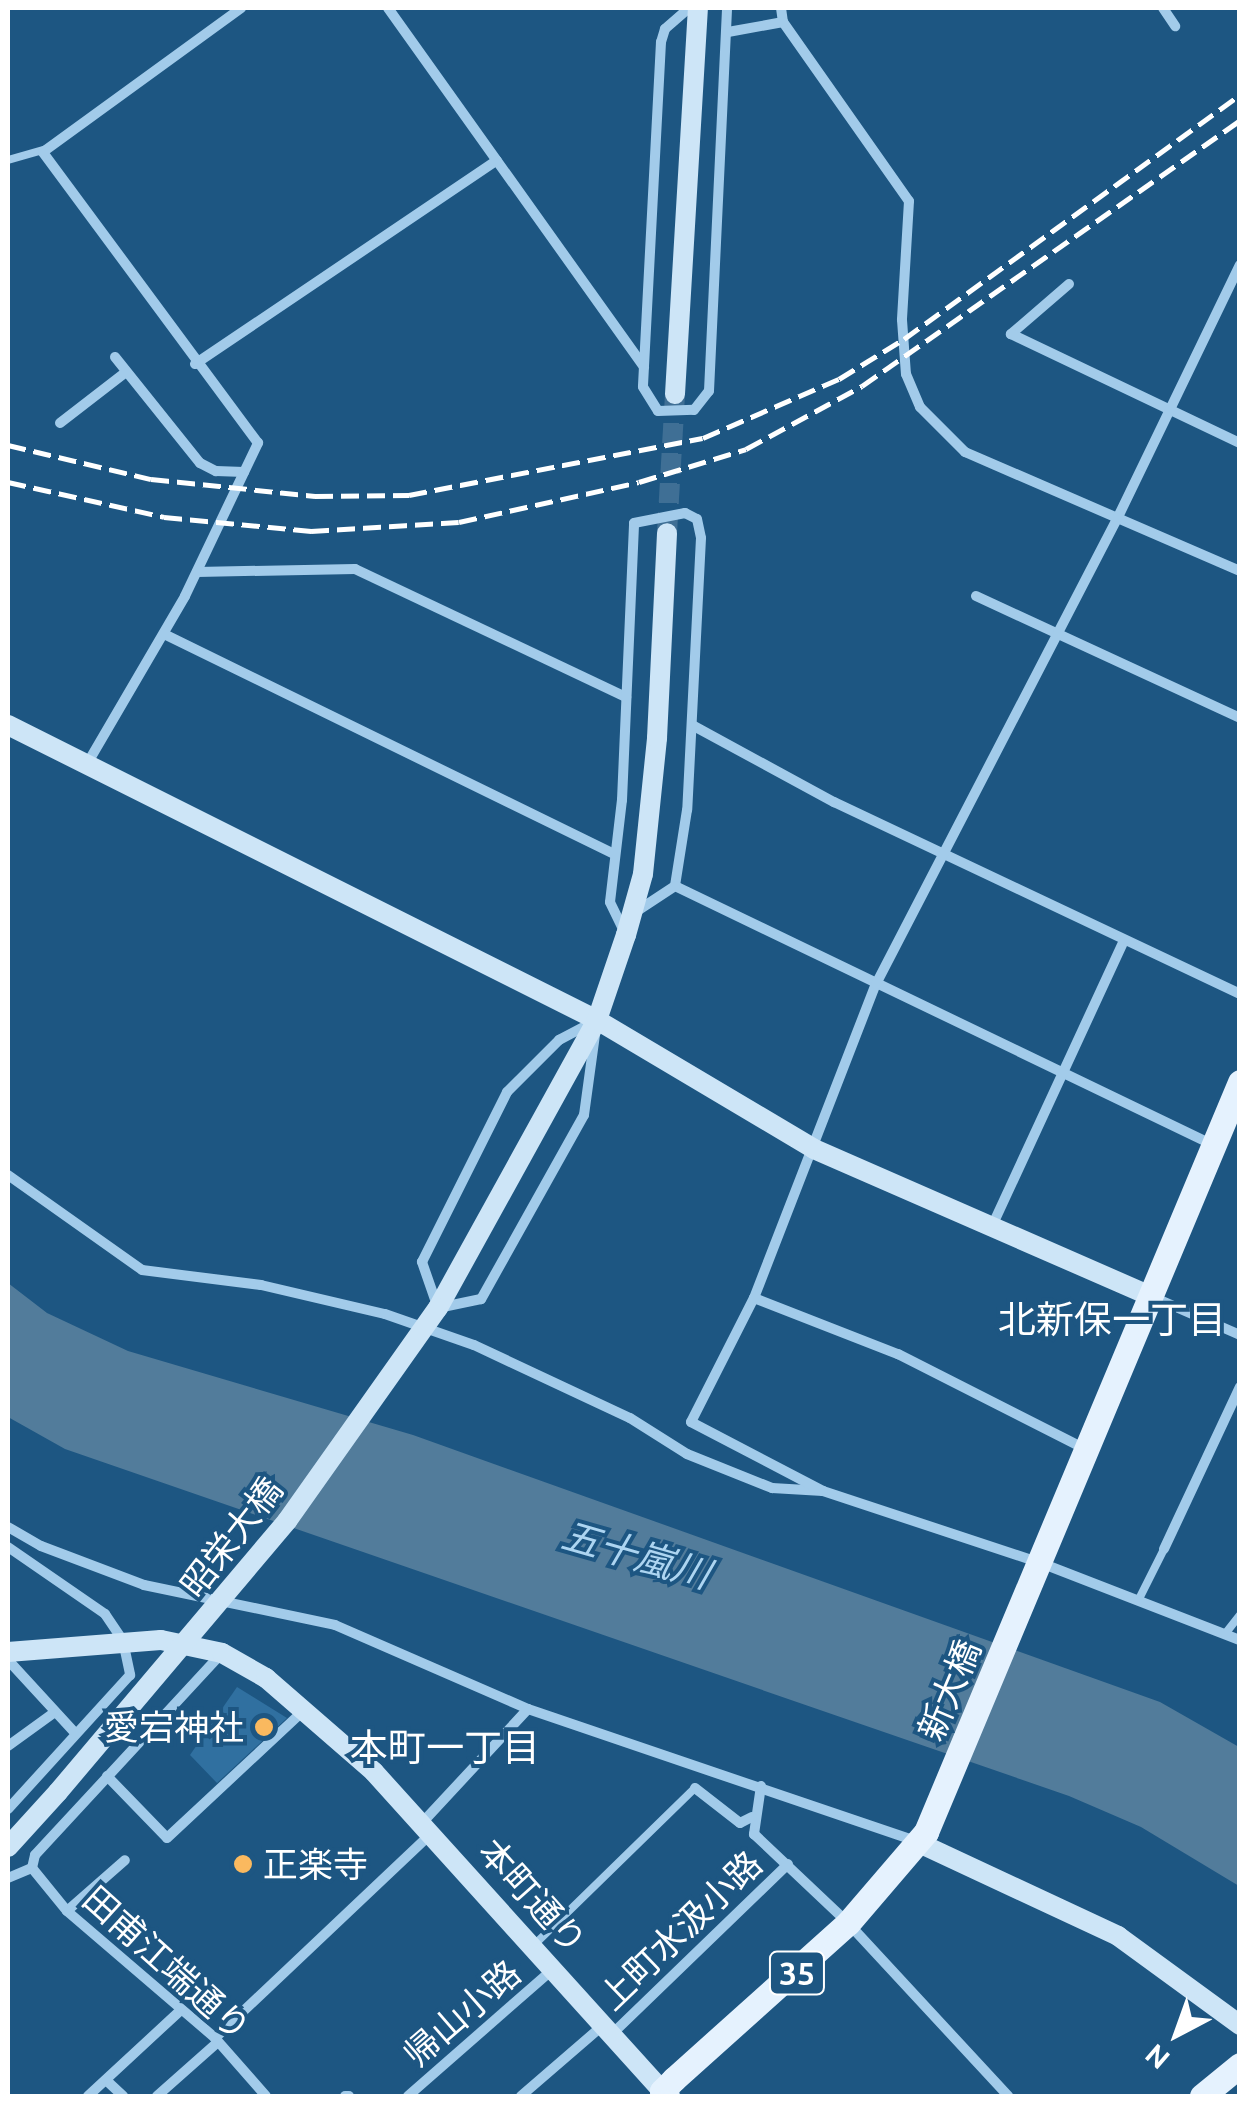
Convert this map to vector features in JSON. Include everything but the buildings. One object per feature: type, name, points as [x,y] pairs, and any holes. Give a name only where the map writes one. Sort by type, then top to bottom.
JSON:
[{"type":"main road","name":"35","points":[[1038,1570],[1148,1295],[1240,1082]]},
{"type":"main road","name":"新大橋","points":[[922,1837],[1038,1570]]},
{"type":"main road","name":"35","points":[[662,2095],[848,1923],[922,1837]]},
{"type":"main road","points":[[1202,2096],[1240,2065]]},
{"type":"street","points":[[87,764],[164,634],[258,443],[194,364],[46,149],[241,8]]},
{"type":"street","points":[[388,8],[644,367]]},
{"type":"street","points":[[690,8],[665,28],[661,42],[644,367],[646,400],[658,411],[694,410],[709,392],[727,8]]},
{"type":"street","points":[[675,394],[698,8]]},
{"type":"street","points":[[782,8],[783,22],[908,201],[902,320],[906,374],[920,408],[965,452],[1240,571]]},
{"type":"street","points":[[1162,8],[1174,26]]},
{"type":"street","points":[[728,32],[783,22]]},
{"type":"street","points":[[194,364],[498,160]]},
{"type":"street","points":[[1240,266],[1118,517],[1054,632],[876,984],[754,1298],[690,1422],[823,1491],[1038,1570],[1139,1599],[1240,1640]]},
{"type":"street","points":[[1070,284],[1010,334],[1168,413],[1240,443]]},
{"type":"street","points":[[114,357],[200,462],[216,472],[244,472]]},
{"type":"street","points":[[60,424],[126,372]]},
{"type":"street","points":[[685,513],[697,519],[701,538],[692,725],[675,886],[629,925],[610,902],[626,697],[634,523],[685,513]]},
{"type":"street","name":"昭栄大橋","points":[[8,1847],[287,1521],[438,1308],[597,1020],[643,874],[657,738],[667,532]]},
{"type":"street","points":[[197,572],[355,568],[626,697]]},
{"type":"street","points":[[976,596],[1240,718]]},
{"type":"street","points":[[164,634],[614,854]]},
{"type":"street","points":[[8,725],[597,1020],[814,1150],[993,1224],[1240,1334]]},
{"type":"street","points":[[692,725],[944,853],[1240,994]]},
{"type":"street","points":[[675,886],[1061,1075],[1212,1144]]},
{"type":"street","points":[[993,1224],[1124,940]]},
{"type":"street","points":[[597,1020],[584,1115],[481,1299],[438,1308],[422,1262],[507,1092],[559,1040],[597,1020]]},
{"type":"street","points":[[8,1174],[142,1270],[260,1285],[385,1314],[474,1345],[630,1418],[687,1454],[772,1488],[823,1491]]},
{"type":"street","points":[[754,1298],[898,1354],[1088,1451]]},
{"type":"street","points":[[1164,1549],[1240,1387]]},
{"type":"street","points":[[8,1526],[40,1546],[144,1584],[335,1625],[528,1709],[922,1837],[1118,1936],[1240,2026]]},
{"type":"street","points":[[8,1547],[105,1614],[123,1641],[130,1675],[8,1809]]},
{"type":"street","points":[[8,1652],[161,1640],[222,1653]]},
{"type":"street","points":[[8,1878],[32,1868],[36,1856],[222,1653]]},
{"type":"street","name":"本町通り","points":[[222,1653],[306,1708],[346,1742],[662,2095]]},
{"type":"street","points":[[8,1660],[76,1734]]},
{"type":"street","points":[[108,1776],[167,1838],[306,1708]]},
{"type":"street","points":[[156,2096],[426,1829],[528,1709]]},
{"type":"street","points":[[8,1746],[55,1712]]},
{"type":"street","points":[[761,1786],[752,1817],[754,1834],[848,1923],[1008,2096]]},
{"type":"street","points":[[695,1788],[740,1823],[752,1817]]},
{"type":"street","points":[[67,1912],[126,1860]]},
{"type":"street","name":"上町水汲小路","points":[[521,2096],[606,2031],[788,1864]]},
{"type":"street","name":"田甫江端通り","points":[[32,1868],[67,1912],[216,2040],[266,2096]]},
{"type":"street","name":"帰山小路","points":[[408,2096],[552,1970]]},
{"type":"street","points":[[88,2096],[181,2010]]},
{"type":"street","points":[[108,2081],[123,2096]]},
{"type":"lane","points":[[8,160],[46,149]]},
{"type":"lane","points":[[1139,1599],[1164,1549]]},
{"type":"lane","points":[[1224,1634],[1240,1615]]},
{"type":"lane","points":[[532,1947],[695,1788]]},
{"type":"shaded area","points":[[237,1687],[287,1718],[217,1783],[190,1755]]},
{"type":"water","name":"五十嵐川","points":[[8,1283],[47,1313],[128,1351],[413,1435],[1160,1702],[1239,1747],[1239,1886],[1141,1827],[1069,1796],[65,1449],[8,1417]]},
{"type":"tunnel","points":[[667,533],[675,394]]},
{"type":"railway","points":[[8,445],[151,479],[315,496],[409,495],[703,438],[839,379],[904,339],[1240,95]]},
{"type":"railway","points":[[8,482],[164,517],[311,531],[459,522],[639,482],[746,449],[862,386],[1240,120]]},
{"type":"place","name":"愛宕神社","points":[[264,1727]]},
{"type":"place","name":"正楽寺","points":[[243,1864]]},
{"type":"district","name":"北新保一丁目","points":[[1112,1320]]},
{"type":"district","name":"本町一丁目","points":[[445,1748]]}]
